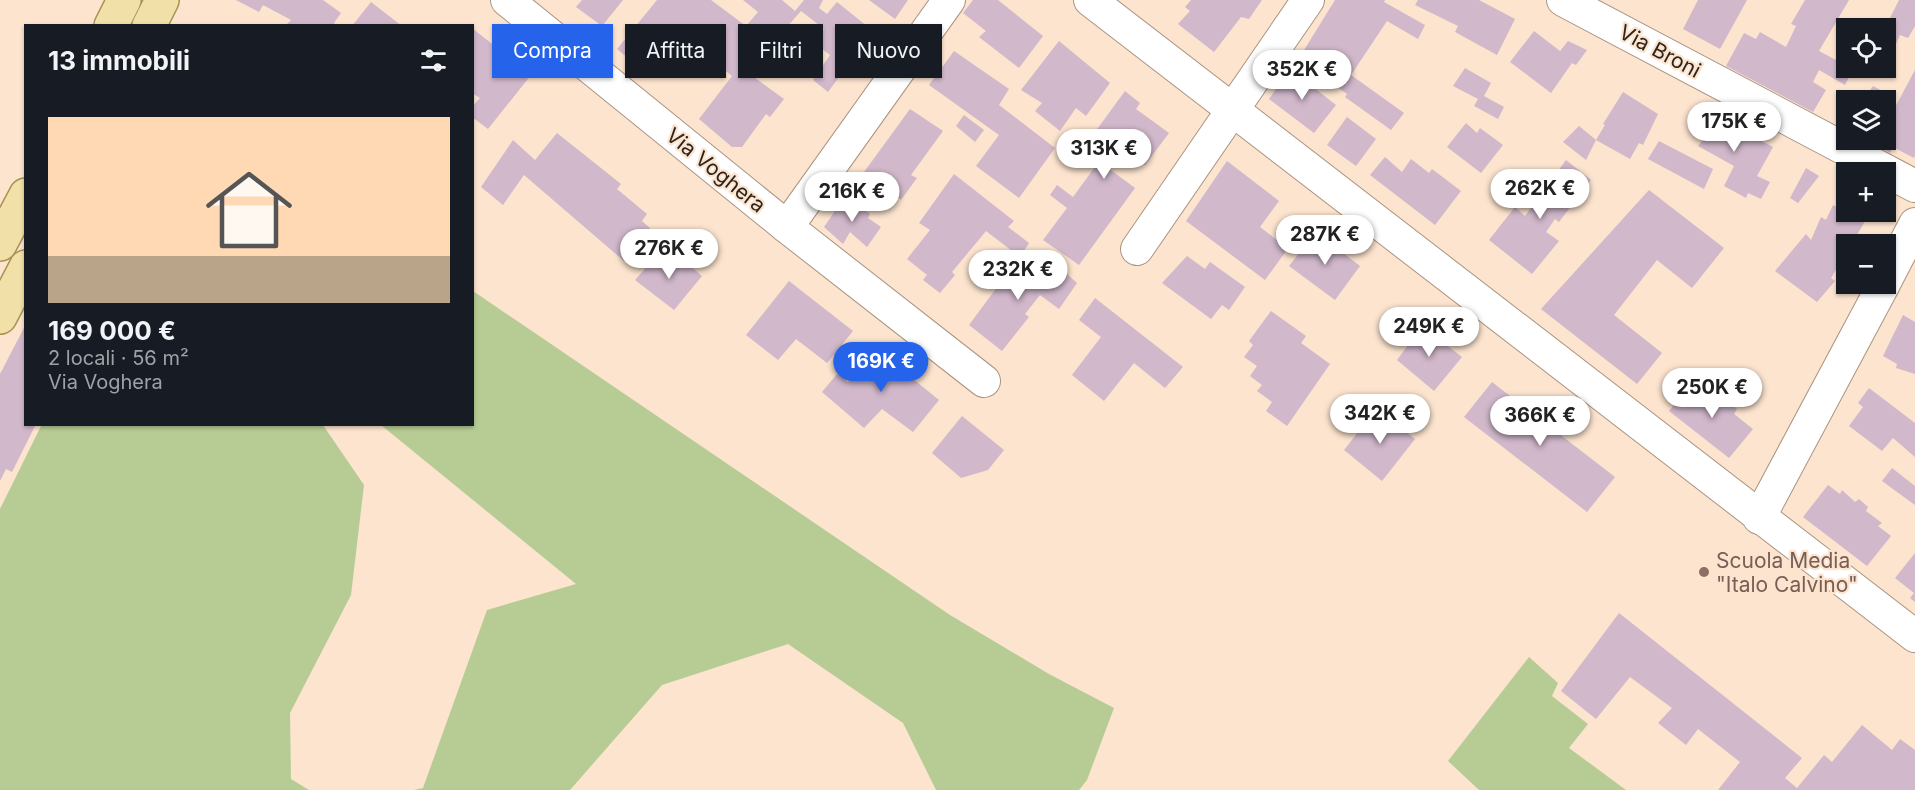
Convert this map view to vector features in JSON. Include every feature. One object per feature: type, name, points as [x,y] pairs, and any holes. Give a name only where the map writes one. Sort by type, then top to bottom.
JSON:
[{"type":"main road","points":[[112,24],[124,0]]},
{"type":"main road","points":[[150,24],[162,0]]},
{"type":"main road","points":[[0,244],[24,199]]},
{"type":"main road","points":[[0,316],[24,271]]},
{"type":"street","name":"Via Voghera","points":[[507,0],[787,227],[984,381]]},
{"type":"street","points":[[787,227],[949,0]]},
{"type":"street","points":[[1090,0],[1915,636]]},
{"type":"street","points":[[1137,249],[1308,0]]},
{"type":"street","name":"Via Broni","points":[[1563,0],[1915,186]]},
{"type":"street","points":[[1896,261],[1915,224]]},
{"type":"street","points":[[1759,518],[1879,294]]},
{"type":"green space","points":[[474,292],[950,615],[1049,674],[1114,708],[1087,780],[1079,790],[936,790],[903,723],[788,644],[662,685],[570,790],[414,790],[423,788],[487,610],[576,584],[382,426],[474,426]]},
{"type":"green space","points":[[41,426],[324,426],[364,485],[351,595],[290,713],[291,779],[309,790],[0,790],[0,509]]},
{"type":"green space","points":[[1529,657],[1558,683],[1552,696],[1588,724],[1569,748],[1626,790],[1479,790],[1448,761]]},
{"type":"building","points":[[236,0],[323,0],[341,13],[335,24],[287,24],[291,20],[263,5],[259,12]]},
{"type":"building","points":[[582,0],[623,0],[604,24],[599,24],[576,7]]},
{"type":"building","points":[[657,0],[711,0],[743,24],[738,24],[738,78],[755,78],[784,99],[770,117],[766,114],[742,147],[732,147],[699,119],[732,76],[726,71],[726,24],[637,24]]},
{"type":"building","points":[[743,0],[782,0],[795,11],[804,0],[823,0],[819,8],[827,14],[837,2],[864,24],[835,24],[835,78],[838,78],[828,92],[813,80],[823,78],[823,65],[830,55],[823,50],[823,24],[818,24],[801,11],[789,24],[748,24],[758,12]]},
{"type":"building","points":[[869,0],[908,0],[895,19]]},
{"type":"building","points":[[973,0],[998,0],[1043,36],[1019,68],[979,37],[986,31],[963,13]]},
{"type":"building","points":[[1191,0],[1262,0],[1249,19],[1241,17],[1214,52],[1178,24],[1190,11],[1185,7]]},
{"type":"building","points":[[1335,0],[1385,0],[1384,2],[1425,25],[1418,39],[1387,21],[1351,75],[1404,113],[1391,130],[1345,97],[1347,94],[1312,69],[1315,64],[1301,55]]},
{"type":"building","points":[[1418,0],[1479,0],[1515,19],[1497,55],[1455,32],[1458,26],[1415,5]]},
{"type":"building","points":[[1698,0],[1747,0],[1720,49],[1683,29]]},
{"type":"building","points":[[1805,0],[1849,0],[1838,18],[1836,18],[1836,22],[1819,51],[1836,60],[1836,78],[1848,78],[1845,85],[1819,70],[1813,82],[1826,90],[1813,112],[1726,66],[1744,33],[1756,39],[1760,32],[1786,47],[1796,26],[1791,24]]},
{"type":"building","points":[[1899,0],[1915,0],[1915,26],[1908,38],[1900,35],[1896,44],[1896,18],[1890,18]]},
{"type":"building","points":[[371,2],[399,24],[354,24]]},
{"type":"building","points":[[474,30],[492,44],[492,78],[529,78],[488,129],[474,118],[474,105],[480,98],[474,94]]},
{"type":"building","points":[[1534,31],[1560,51],[1568,41],[1587,50],[1576,65],[1572,63],[1551,93],[1510,62]]},
{"type":"building","points":[[625,39],[625,56],[617,49]]},
{"type":"building","points":[[1059,41],[1110,83],[1086,116],[1076,108],[1060,131],[1035,111],[1042,103],[1021,90]]},
{"type":"building","points":[[954,51],[1009,89],[999,105],[1055,148],[1019,198],[976,166],[999,135],[929,85],[934,78],[942,78],[942,67]]},
{"type":"building","points":[[1465,68],[1491,83],[1484,96],[1504,107],[1498,119],[1474,106],[1478,99],[1453,86]]},
{"type":"building","points":[[1290,69],[1336,105],[1314,133],[1269,99]]},
{"type":"building","points":[[1915,70],[1914,158],[1896,149],[1896,105]]},
{"type":"building","points":[[1125,91],[1140,103],[1136,109],[1169,133],[1145,165],[1115,144],[1110,151],[1113,153],[1104,165],[1135,188],[1079,265],[1043,240],[1067,208],[1050,195],[1057,185],[1073,197],[1100,160],[1091,153],[1097,144],[1090,139]]},
{"type":"building","points":[[1623,92],[1658,114],[1643,145],[1639,143],[1630,159],[1596,140]]},
{"type":"building","points":[[1696,107],[1773,147],[1757,176],[1770,182],[1761,199],[1748,193],[1746,198],[1724,186],[1734,166],[1698,146],[1706,136],[1687,125]]},
{"type":"building","points":[[910,109],[943,131],[911,175],[917,178],[901,200],[897,196],[888,206],[856,183]]},
{"type":"building","points":[[964,115],[984,130],[975,142],[956,126]]},
{"type":"building","points":[[1347,117],[1376,139],[1356,166],[1327,145]]},
{"type":"building","points":[[1466,123],[1477,133],[1480,128],[1503,145],[1481,173],[1447,147]]},
{"type":"building","points":[[1579,126],[1596,140],[1586,160],[1563,142]]},
{"type":"building","points":[[557,133],[621,184],[617,189],[647,214],[642,221],[650,228],[624,261],[524,175],[503,205],[481,187],[513,140],[535,160]]},
{"type":"building","points":[[1659,141],[1713,169],[1704,189],[1648,159]]},
{"type":"building","points":[[1385,157],[1402,172],[1411,159],[1429,173],[1432,169],[1461,191],[1435,225],[1370,175]]},
{"type":"building","points":[[1566,160],[1591,180],[1559,222],[1555,219],[1546,232],[1559,241],[1532,274],[1489,240],[1515,207],[1525,216]]},
{"type":"building","points":[[1227,161],[1279,201],[1260,227],[1278,241],[1295,218],[1305,225],[1265,280],[1186,221]]},
{"type":"building","points":[[1806,168],[1819,176],[1798,203],[1790,198]]},
{"type":"building","points":[[954,174],[1014,221],[1008,227],[1029,243],[1020,257],[986,231],[952,272],[955,275],[940,293],[923,280],[927,275],[907,259],[930,230],[919,223]]},
{"type":"building","points":[[1649,190],[1724,248],[1692,288],[1657,260],[1614,315],[1662,353],[1637,384],[1541,309]]},
{"type":"building","points":[[845,196],[870,214],[868,218],[881,227],[867,247],[850,232],[843,244],[824,227]]},
{"type":"building","points":[[1833,205],[1836,206],[1836,222],[1864,222],[1858,234],[1836,234],[1836,270],[1831,278],[1835,281],[1817,302],[1775,271],[1806,234],[1811,240],[1821,217],[1826,220]]},
{"type":"building","points":[[1316,232],[1360,266],[1335,300],[1289,266]]},
{"type":"building","points":[[659,253],[672,264],[677,255],[702,276],[674,310],[635,280]]},
{"type":"building","points":[[1021,255],[1060,283],[1066,273],[1077,283],[1059,309],[1040,295],[1025,314],[1029,317],[1002,351],[969,325]]},
{"type":"building","points":[[1187,256],[1205,269],[1210,262],[1245,287],[1229,310],[1222,305],[1211,319],[1162,283]]},
{"type":"building","points":[[789,281],[853,331],[827,363],[796,339],[778,360],[746,335]]},
{"type":"building","points":[[1095,298],[1183,367],[1165,388],[1134,363],[1104,401],[1072,375],[1101,337],[1079,320]]},
{"type":"building","points":[[1271,311],[1306,336],[1301,343],[1330,364],[1287,426],[1266,411],[1272,402],[1257,391],[1262,385],[1250,376],[1257,366],[1244,357],[1253,345],[1249,341]]},
{"type":"building","points":[[1903,315],[1915,322],[1915,374],[1896,368],[1897,364],[1883,356]]},
{"type":"building","points":[[1422,326],[1462,357],[1434,391],[1397,360]]},
{"type":"building","points":[[24,328],[24,426],[35,426],[12,472],[6,469],[0,481],[0,374]]},
{"type":"building","points":[[875,348],[939,400],[913,432],[882,409],[864,428],[822,392],[837,374],[848,382]]},
{"type":"building","points":[[1693,381],[1710,394],[1713,389],[1737,409],[1734,414],[1753,429],[1729,458],[1669,411]]},
{"type":"building","points":[[1492,382],[1615,477],[1587,512],[1464,417]]},
{"type":"building","points":[[1869,388],[1915,423],[1915,457],[1893,438],[1882,451],[1849,426],[1863,407],[1858,403]]},
{"type":"building","points":[[1377,408],[1415,439],[1382,481],[1344,450]]},
{"type":"building","points":[[962,416],[1004,450],[988,470],[961,478],[932,453]]},
{"type":"building","points":[[1892,468],[1915,486],[1915,505],[1882,481]]},
{"type":"building","points":[[1828,485],[1840,494],[1842,490],[1855,502],[1859,499],[1868,507],[1866,511],[1882,523],[1878,526],[1891,536],[1867,566],[1803,517]]},
{"type":"building","points":[[1915,553],[1915,602],[1910,598],[1914,593],[1895,578]]},
{"type":"building","points":[[1619,613],[1802,758],[1785,778],[1797,788],[1824,755],[1832,762],[1862,725],[1892,750],[1900,739],[1915,750],[1915,790],[1718,790],[1740,762],[1698,729],[1686,745],[1658,723],[1672,708],[1630,677],[1596,719],[1561,691]]},
{"type":"place","name":"Scuola Media \"Italo Calvino\"","points":[[1704,572]]}]
